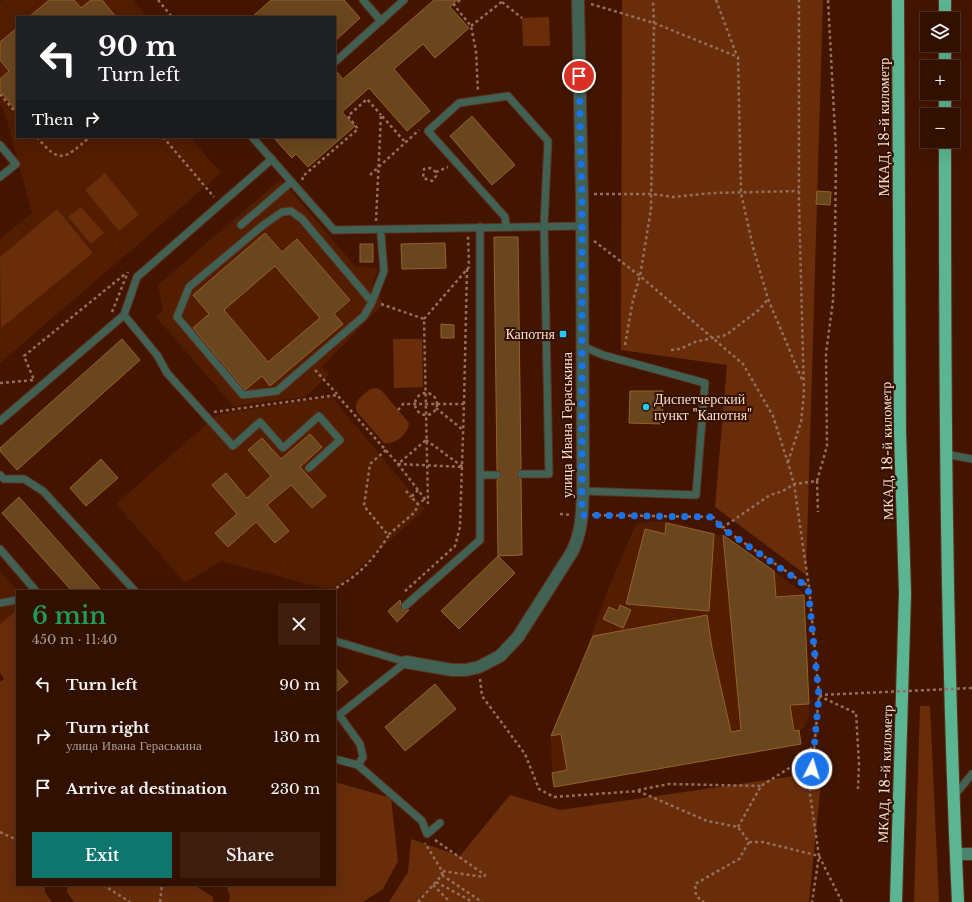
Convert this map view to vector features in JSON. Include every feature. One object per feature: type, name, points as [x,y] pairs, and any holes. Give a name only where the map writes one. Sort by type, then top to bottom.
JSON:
[{"type":"highway","name":"МКАД, 18-й километр","points":[[896,902],[905,593],[900,432],[898,0]]},
{"type":"highway","points":[[945,0],[945,12]]},
{"type":"highway","points":[[945,148],[945,454],[958,902]]},
{"type":"street","name":"улица Ивана Гераськина","points":[[406,662],[452,670],[479,667],[500,656],[518,637],[572,552],[578,540],[582,515],[583,491],[581,337],[582,226],[578,0]]},
{"type":"street","points":[[956,854],[972,854]]},
{"type":"lane","points":[[363,0],[381,21]]},
{"type":"lane","points":[[336,61],[404,0]]},
{"type":"lane","points":[[506,226],[505,217],[428,131],[459,103],[508,96],[548,141],[544,225],[549,474],[521,474]]},
{"type":"lane","points":[[253,138],[334,230],[544,225],[582,226]]},
{"type":"lane","points":[[0,145],[16,164],[0,177]]},
{"type":"lane","points":[[0,421],[124,315],[137,277],[272,159]]},
{"type":"lane","points":[[241,225],[292,182]]},
{"type":"lane","points":[[372,302],[302,219],[292,211],[282,212],[262,226],[190,287],[176,317],[243,395],[277,391],[364,316],[372,302],[384,271],[381,235]]},
{"type":"lane","points":[[405,606],[480,540],[480,227]]},
{"type":"lane","points":[[124,315],[157,355],[167,373],[233,446],[260,422],[283,448],[319,416],[340,440],[309,468]]},
{"type":"lane","points":[[582,346],[603,355],[705,383],[696,495],[583,491]]},
{"type":"lane","points":[[945,454],[972,459]]},
{"type":"lane","points":[[480,475],[497,475]]},
{"type":"lane","points":[[1,478],[24,479],[43,491],[134,590]]},
{"type":"lane","points":[[0,549],[32,590]]},
{"type":"lane","points":[[0,603],[16,600]]},
{"type":"lane","points":[[336,641],[406,662]]},
{"type":"lane","points":[[358,765],[363,757],[360,744],[339,715],[406,662]]},
{"type":"lane","points":[[336,759],[358,765],[422,822],[425,836],[440,823]]},
{"type":"lane","points":[[954,796],[972,774]]},
{"type":"path","points":[[158,0],[171,16]]},
{"type":"path","points":[[460,0],[454,5],[471,26],[476,51],[478,92]]},
{"type":"path","points":[[625,345],[633,300],[640,276],[652,194],[653,0]]},
{"type":"path","points":[[716,0],[738,57],[741,192],[753,247],[768,299],[803,382]]},
{"type":"path","points":[[788,463],[801,422],[803,382],[799,192],[798,0]]},
{"type":"path","points":[[818,512],[817,481],[827,446],[826,353],[833,301],[835,244],[836,152],[828,0]]},
{"type":"path","points":[[471,26],[503,1],[522,18]]},
{"type":"path","points":[[591,4],[654,23],[738,57]]},
{"type":"path","points":[[0,94],[16,113]]},
{"type":"path","points":[[306,185],[302,177],[358,129],[348,116],[367,99],[406,142]]},
{"type":"path","points":[[376,222],[381,115]]},
{"type":"path","points":[[370,175],[419,130]]},
{"type":"path","points":[[38,138],[50,153],[58,156],[66,155],[74,151],[89,138]]},
{"type":"path","points":[[163,138],[214,197]]},
{"type":"path","points":[[436,172],[451,166]]},
{"type":"path","points":[[430,168],[436,172],[436,176],[432,181],[423,178],[424,169],[430,168]]},
{"type":"path","points":[[593,194],[652,194],[673,197],[712,193],[799,192]]},
{"type":"path","points":[[368,222],[384,221]]},
{"type":"path","points":[[401,595],[455,546],[460,527],[463,467],[467,269],[469,267],[468,234]]},
{"type":"path","points":[[594,240],[640,276],[743,364],[772,416],[788,463],[794,484],[808,587],[819,696],[810,794],[819,856],[812,902]]},
{"type":"path","points":[[427,487],[424,319],[467,269]]},
{"type":"path","points":[[0,383],[34,380],[24,356],[126,274]]},
{"type":"path","points":[[671,350],[680,349],[695,342],[726,335],[760,309],[768,299]]},
{"type":"path","points":[[372,302],[382,304],[424,319]]},
{"type":"path","points":[[309,364],[337,395]]},
{"type":"path","points":[[426,394],[433,396],[436,404],[436,408],[433,412],[426,415],[418,412],[415,404],[418,397],[426,394]]},
{"type":"path","points":[[398,410],[403,404],[464,404]]},
{"type":"path","points":[[436,408],[464,430]]},
{"type":"path","points":[[426,440],[463,467]]},
{"type":"path","points":[[426,440],[398,464],[426,464],[463,467]]},
{"type":"path","points":[[386,450],[370,464],[364,506],[389,534]]},
{"type":"path","points":[[722,528],[750,510],[756,503],[770,494],[783,491],[794,484],[817,481]]},
{"type":"path","points":[[411,497],[418,490]]},
{"type":"path","points":[[406,491],[418,504]]},
{"type":"path","points":[[333,590],[348,582],[372,560],[389,534],[415,512],[418,504],[425,499]]},
{"type":"path","points":[[560,514],[713,517],[722,528],[808,587]]},
{"type":"path","points":[[479,667],[482,696],[525,754],[539,789],[554,797],[638,790],[669,784],[761,786]]},
{"type":"path","points":[[819,696],[972,688]]},
{"type":"path","points":[[819,696],[856,713],[859,763],[858,789]]},
{"type":"path","points":[[738,827],[761,786],[794,765],[814,745]]},
{"type":"path","points":[[638,790],[707,820],[738,827],[749,842]]},
{"type":"path","points":[[0,832],[16,840]]},
{"type":"path","points":[[425,836],[485,875],[484,877],[442,873]]},
{"type":"path","points":[[425,836],[442,873],[482,902]]},
{"type":"path","points":[[749,842],[762,842],[819,856],[842,902]]},
{"type":"path","points":[[704,902],[696,896],[695,884],[738,858],[749,842]]},
{"type":"path","points":[[418,902],[433,886],[442,873]]},
{"type":"path","points":[[436,882],[473,902]]},
{"type":"path","points":[[105,886],[130,902]]},
{"type":"path","points":[[160,902],[162,886]]},
{"type":"path","points":[[433,886],[450,902]]},
{"type":"shaded area","points":[[3,0],[133,0],[147,16],[16,16],[16,138],[191,138],[221,173],[0,363],[0,239],[32,213],[4,110],[0,105],[0,2]]},
{"type":"shaded area","points":[[622,0],[823,0],[806,575],[715,507],[727,365],[621,350]]},
{"type":"shaded area","points":[[549,17],[550,46],[523,46],[522,18]]},
{"type":"shaded area","points":[[105,173],[139,215],[119,231],[85,190]]},
{"type":"shaded area","points":[[281,179],[355,266],[378,268],[372,286],[383,304],[322,367],[329,375],[305,397],[233,406],[156,317],[163,311],[158,285]]},
{"type":"shaded area","points":[[81,207],[104,233],[91,244],[68,217]]},
{"type":"shaded area","points":[[57,209],[93,253],[1,328],[0,257]]},
{"type":"shaded area","points":[[393,339],[422,339],[423,387],[394,388]]},
{"type":"shaded area","points":[[376,388],[381,390],[409,423],[404,435],[392,442],[384,443],[357,412],[356,405],[361,396],[370,389]]},
{"type":"shaded area","points":[[332,397],[425,509],[334,590],[329,590],[221,561],[185,583],[116,504],[218,414]]},
{"type":"shaded area","points":[[653,521],[673,522],[726,537],[804,593],[809,718],[803,729],[799,730],[801,744],[554,787],[551,736],[579,671],[608,589],[636,524]]},
{"type":"shaded area","points":[[0,571],[17,590],[16,611],[0,624]]},
{"type":"shaded area","points":[[16,611],[16,886],[45,886],[45,892],[52,902],[0,902],[0,682],[4,679],[0,672],[0,624]]},
{"type":"shaded area","points":[[920,706],[930,706],[939,902],[914,902]]},
{"type":"shaded area","points":[[822,772],[809,902],[389,902],[408,872],[411,839],[460,856],[510,795],[560,810]]},
{"type":"shaded area","points":[[336,782],[391,798],[398,861],[383,889],[363,902],[229,902],[230,896],[226,886],[336,886]]},
{"type":"shaded area","points":[[67,886],[196,886],[213,897],[213,902],[74,902],[67,892]]},
{"type":"building","points":[[49,0],[74,0],[81,8],[91,0],[102,0],[115,16],[30,16]]},
{"type":"building","points":[[271,0],[344,0],[360,18],[336,40],[336,16],[253,16]]},
{"type":"building","points":[[434,0],[457,0],[450,7],[469,28],[435,58],[423,44],[394,69],[430,111],[407,131],[369,88],[342,112],[355,126],[308,167],[296,154],[292,158],[274,138],[336,138],[336,71],[343,79]]},
{"type":"building","points":[[16,29],[16,110],[0,91],[0,79],[9,71],[0,60],[0,42]]},
{"type":"building","points":[[472,116],[515,165],[492,185],[450,136]]},
{"type":"building","points":[[817,191],[831,192],[830,205],[816,204]]},
{"type":"building","points":[[265,233],[282,252],[297,239],[350,300],[334,314],[343,324],[270,386],[262,376],[245,390],[193,328],[209,314],[193,295]],"holes":[[[275,266],[320,318],[268,362],[224,310]]]},
{"type":"building","points":[[494,237],[518,237],[521,469],[517,471],[516,474],[521,479],[522,555],[498,556],[497,480],[501,478],[502,475],[497,470]]},
{"type":"building","points":[[445,243],[446,268],[402,269],[401,244]]},
{"type":"building","points":[[360,244],[373,244],[373,262],[360,262]]},
{"type":"building","points":[[441,324],[454,325],[454,338],[441,338]]},
{"type":"building","points":[[122,339],[140,360],[17,470],[0,451],[0,448]]},
{"type":"building","name":"Диспетчерский пункт \"Капотня\"","points":[[630,391],[663,391],[662,424],[629,423]]},
{"type":"building","points":[[310,434],[322,447],[300,467],[326,496],[312,508],[291,485],[267,505],[289,531],[275,543],[256,522],[228,547],[215,533],[237,514],[212,485],[226,473],[247,498],[271,476],[248,450],[262,438],[281,459]]},
{"type":"building","points":[[101,459],[118,478],[86,506],[70,488]]},
{"type":"building","points":[[19,497],[101,590],[71,590],[2,513]]},
{"type":"building","points":[[666,523],[714,534],[709,611],[626,604],[645,529],[665,534]]},
{"type":"building","points":[[723,535],[774,571],[776,597],[804,595],[809,704],[790,705],[794,731],[799,730],[801,744],[554,787],[552,773],[567,770],[561,734],[551,736],[593,636],[707,615],[712,648],[731,732],[741,730]]},
{"type":"building","points":[[498,556],[515,573],[459,629],[441,611]]},
{"type":"building","points":[[400,600],[402,610],[409,610],[397,622],[388,611]]},
{"type":"building","points":[[620,605],[631,610],[623,628],[603,619],[609,607],[618,611]]},
{"type":"building","points":[[336,668],[348,682],[336,692]]},
{"type":"building","points":[[435,684],[456,709],[405,751],[385,727]]},
{"type":"place","name":"Капотня","points":[[563,334]]},
{"type":"place","name":"Диспетчерский пункт \"Капотня\"","points":[[646,407]]},
{"type":"route","points":[[579,76],[582,200],[582,515],[713,517],[722,528],[808,587],[819,696],[812,769]]}]
